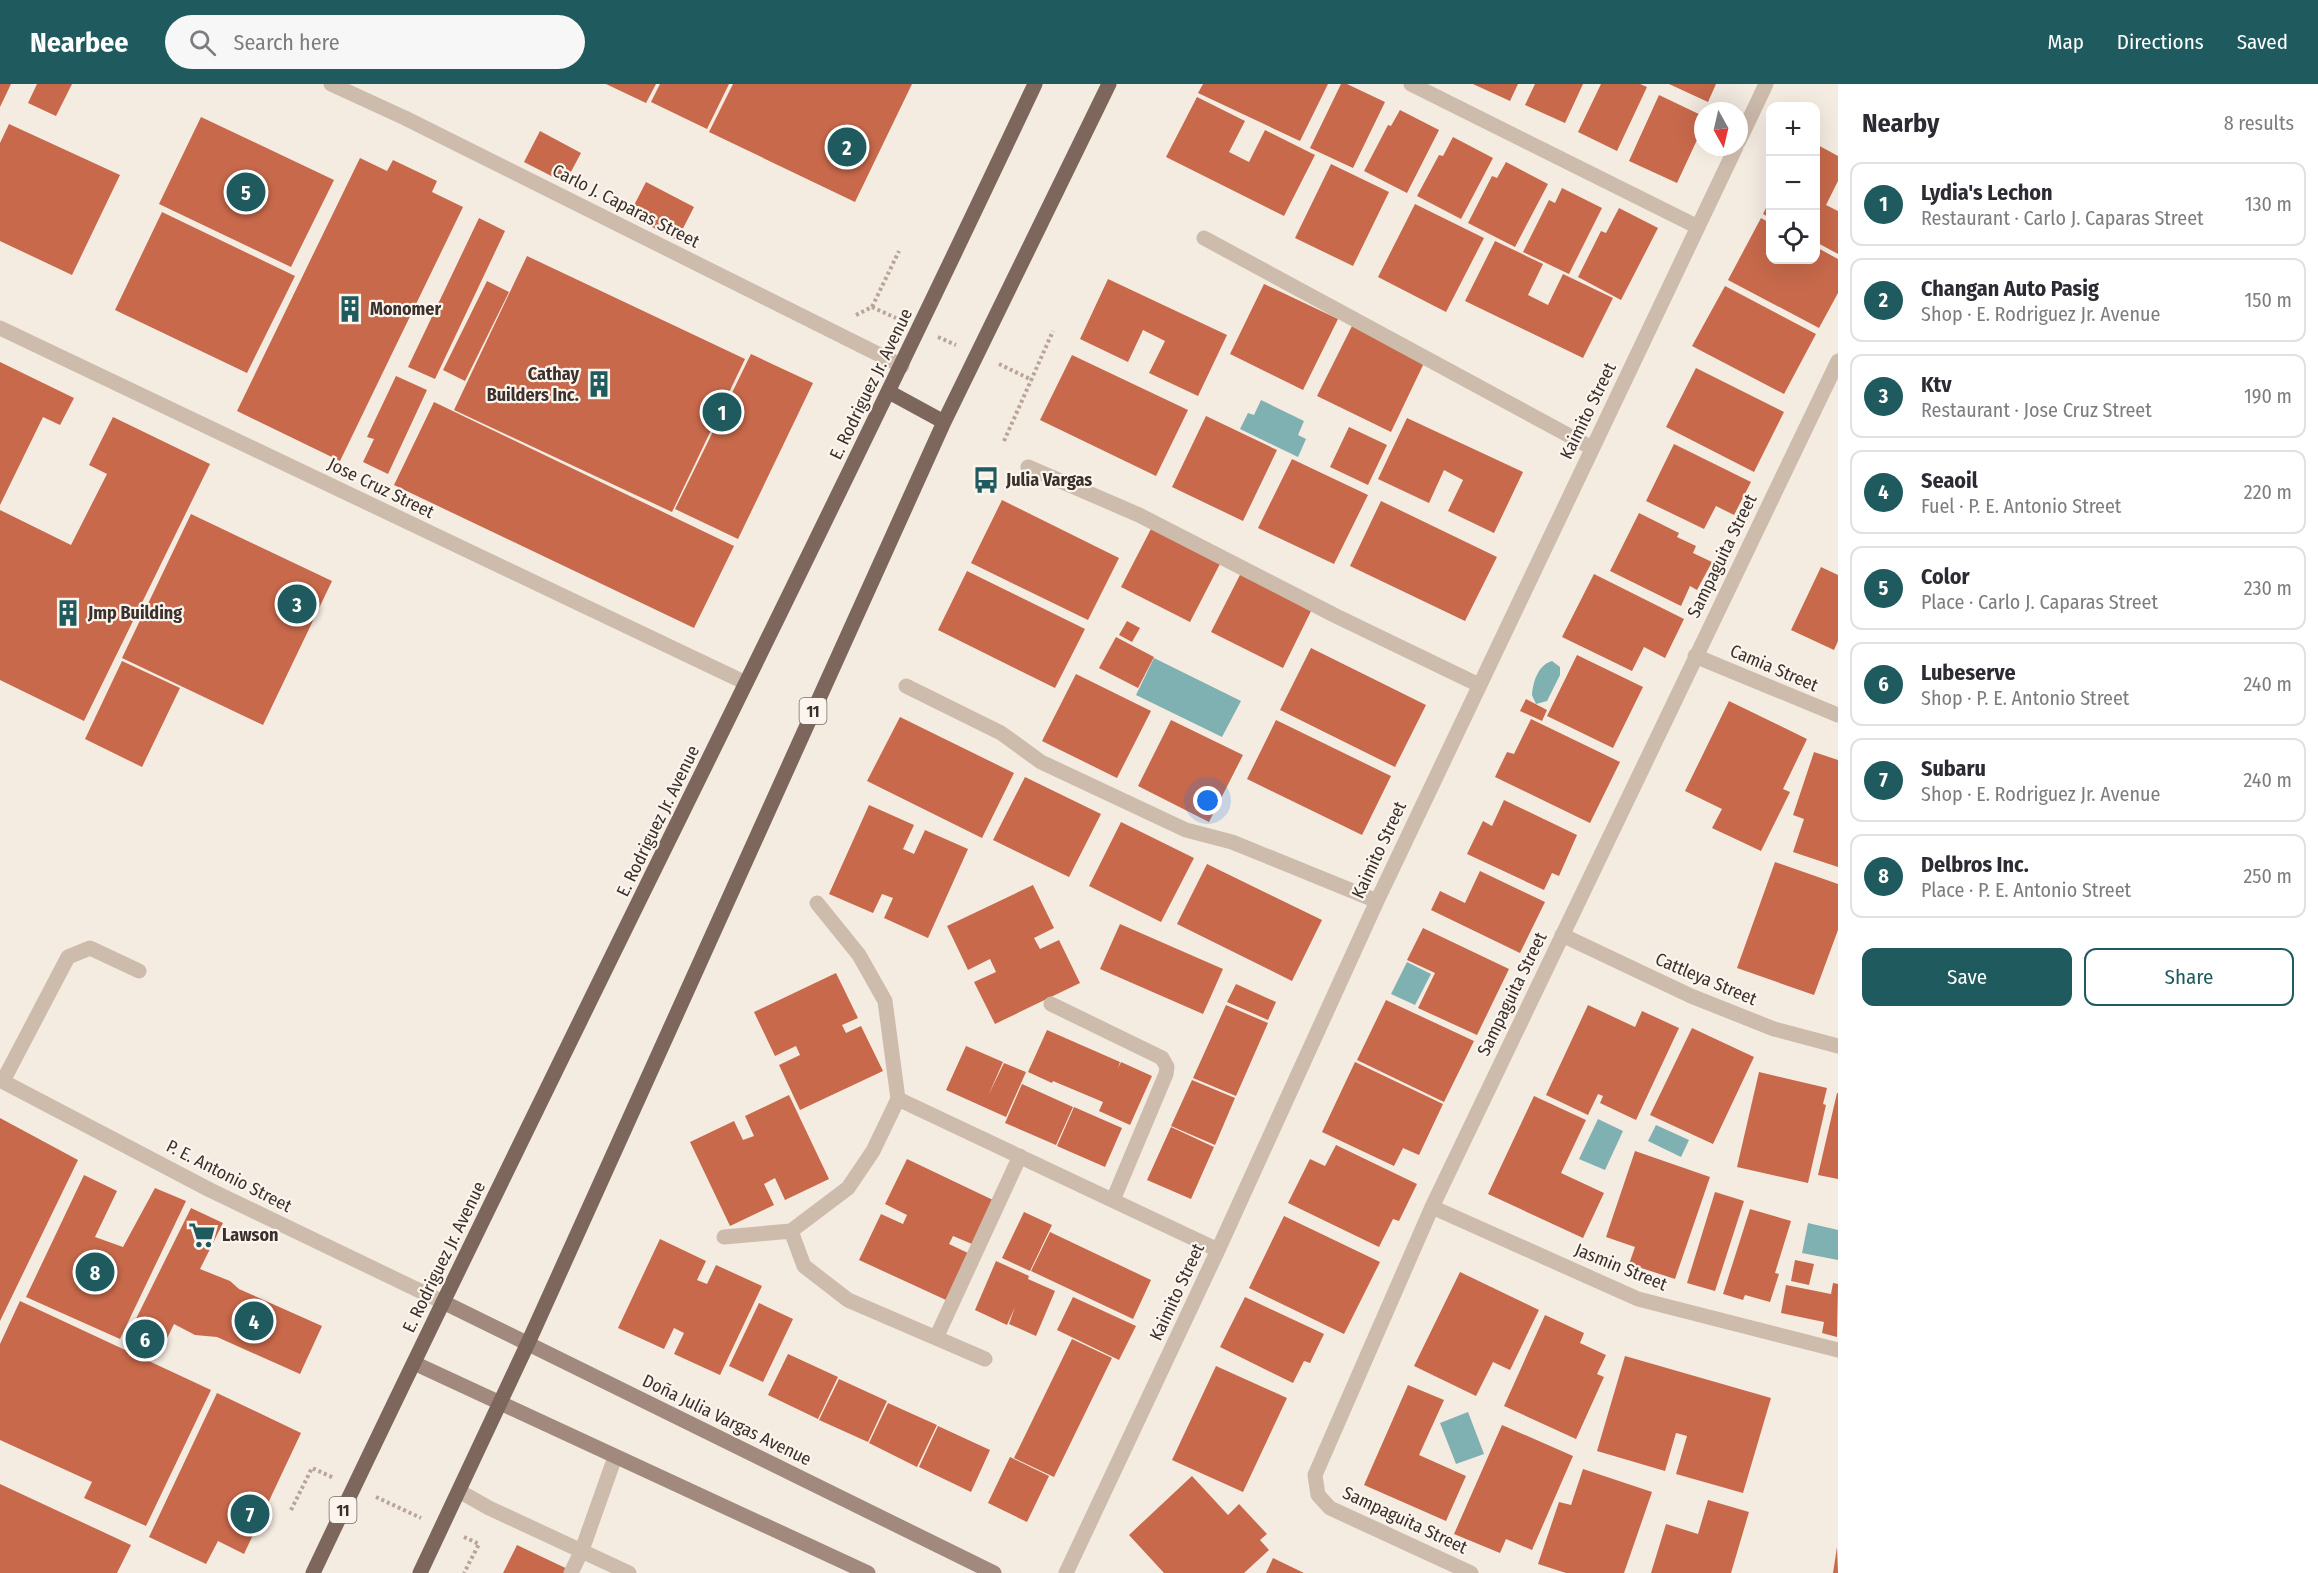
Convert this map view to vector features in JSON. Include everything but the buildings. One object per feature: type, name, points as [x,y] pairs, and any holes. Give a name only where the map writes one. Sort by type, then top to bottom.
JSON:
[{"type":"main road","name":"E. Rodriguez Jr. Avenue","points":[[313,1573],[443,1302],[902,366],[1035,84]]},
{"type":"main road","name":"11","points":[[420,1573],[528,1342],[944,422],[1109,84]]},
{"type":"main road","points":[[889,392],[944,422]]},
{"type":"main road","name":"Doña Julia Vargas Avenue","points":[[443,1302],[994,1573]]},
{"type":"main road","points":[[414,1363],[868,1573]]},
{"type":"street","name":"Carlo J. Caparas Street","points":[[331,84],[416,123],[902,366]]},
{"type":"street","points":[[1411,84],[1698,227]]},
{"type":"street","points":[[1748,123],[1767,84]]},
{"type":"street","name":"Kaimito Street","points":[[1066,1573],[1218,1250],[1377,901],[1732,156]]},
{"type":"street","points":[[1204,238],[1592,448]]},
{"type":"street","name":"Jose Cruz Street","points":[[0,328],[746,683]]},
{"type":"street","name":"Sampaguita Street","points":[[1471,1573],[1330,1508],[1318,1495],[1315,1475],[1432,1207],[1838,361]]},
{"type":"street","points":[[1028,467],[1139,515],[1336,616],[1479,685]]},
{"type":"street","name":"Camia Street","points":[[1695,656],[1838,715]]},
{"type":"street","points":[[906,686],[1001,733],[1041,762],[1186,830],[1232,842],[1377,901]]},
{"type":"street","points":[[724,1238],[791,1231],[848,1188],[873,1151],[898,1099],[885,1001],[860,955],[817,903]]},
{"type":"street","name":"Cattleya Street","points":[[1562,935],[1691,996],[1774,1029],[1838,1046]]},
{"type":"street","points":[[2,1081],[68,957],[90,948],[139,971]]},
{"type":"street","points":[[1051,1005],[1162,1058],[1167,1067],[1113,1200]]},
{"type":"street","name":"P. E. Antonio Street","points":[[2,1081],[210,1190],[443,1302]]},
{"type":"street","points":[[898,1099],[1218,1250]]},
{"type":"street","points":[[936,1338],[1020,1156]]},
{"type":"street","name":"Jasmin Street","points":[[1432,1207],[1638,1299],[1838,1350]]},
{"type":"street","points":[[791,1231],[804,1266],[848,1300],[985,1359]]},
{"type":"street","points":[[571,1573],[582,1550],[615,1457]]},
{"type":"street","points":[[459,1491],[489,1508],[629,1573]]},
{"type":"path","points":[[850,319],[872,308],[899,251]]},
{"type":"path","points":[[872,308],[903,321]]},
{"type":"path","points":[[1004,441],[1053,331]]},
{"type":"path","points":[[934,335],[965,349]]},
{"type":"path","points":[[996,363],[1032,380]]},
{"type":"path","points":[[291,1510],[312,1468],[338,1480]]},
{"type":"path","points":[[370,1494],[423,1518]]},
{"type":"path","points":[[455,1533],[479,1544],[464,1573]]},
{"type":"water","points":[[1261,400],[1304,421],[1298,435],[1306,439],[1298,457],[1240,429],[1248,413],[1254,415]]},
{"type":"water","points":[[1154,658],[1241,701],[1222,737],[1136,695]]},
{"type":"water","points":[[1552,661],[1560,667],[1560,675],[1547,701],[1536,704],[1532,695],[1535,680],[1543,666]]},
{"type":"water","points":[[1407,962],[1431,974],[1415,1005],[1391,994]]},
{"type":"water","points":[[1598,1119],[1623,1131],[1605,1170],[1579,1159]]},
{"type":"water","points":[[1656,1125],[1689,1140],[1681,1157],[1648,1141]]},
{"type":"water","points":[[1808,1223],[1838,1230],[1838,1260],[1802,1253]]},
{"type":"water","points":[[1468,1412],[1484,1454],[1456,1464],[1440,1423]]},
{"type":"place","name":"Changan Auto Pasig","points":[[847,147]]},
{"type":"place","name":"Color","points":[[246,192]]},
{"type":"place","name":"Monomer","points":[[350,309]]},
{"type":"place","name":"Cathay Builders Inc.","points":[[599,384]]},
{"type":"place","name":"Lydia's Lechon","points":[[722,412]]},
{"type":"place","name":"Julia Vargas","points":[[986,480]]},
{"type":"place","name":"Ktv","points":[[297,604]]},
{"type":"place","name":"Jmp Building","points":[[68,613]]},
{"type":"place","name":"Lawson","points":[[202,1235]]},
{"type":"place","name":"Delbros Inc.","points":[[95,1272]]},
{"type":"place","name":"Seaoil","points":[[254,1321]]},
{"type":"place","name":"Lubeserve","points":[[145,1339]]},
{"type":"place","name":"Subaru","points":[[250,1514]]}]
